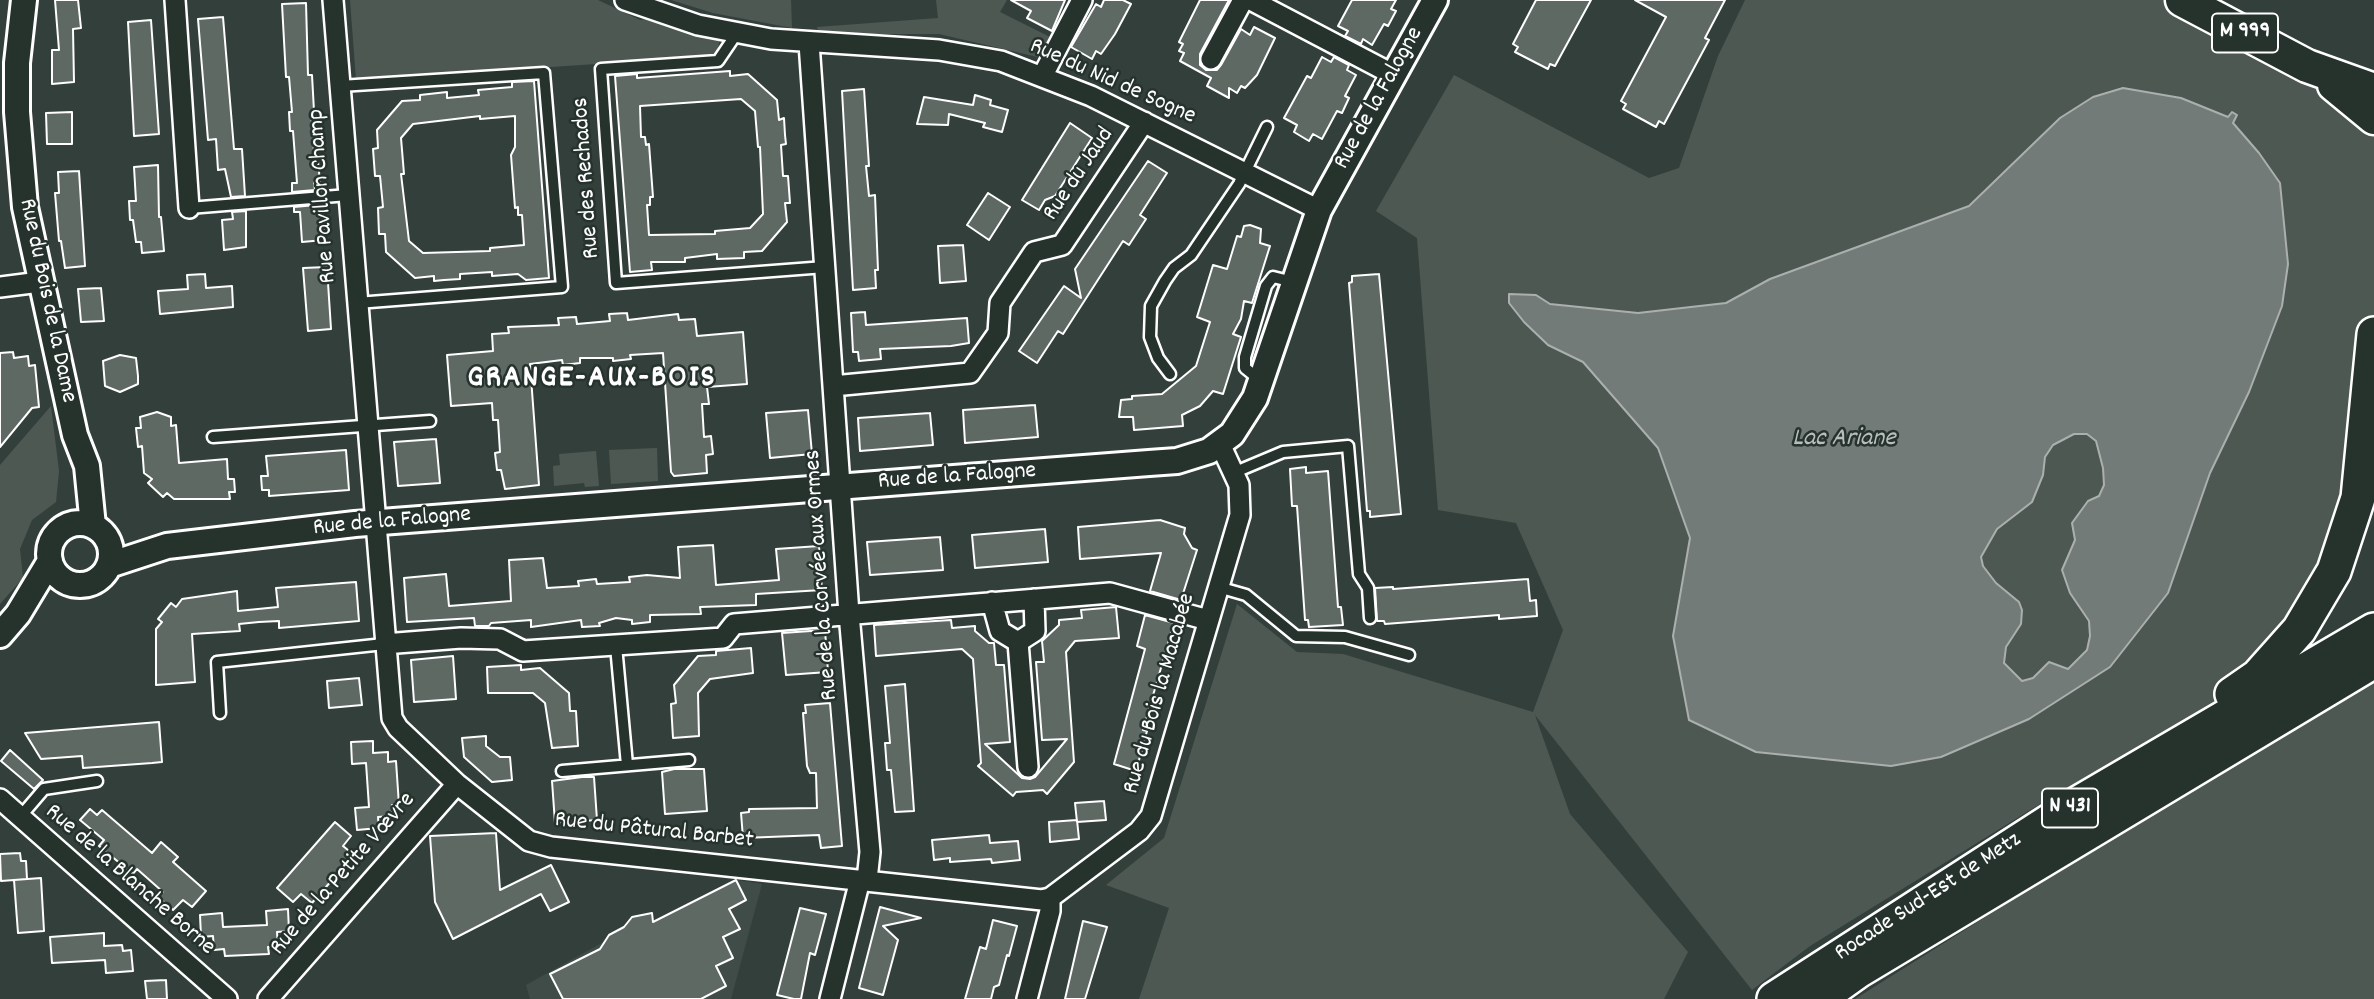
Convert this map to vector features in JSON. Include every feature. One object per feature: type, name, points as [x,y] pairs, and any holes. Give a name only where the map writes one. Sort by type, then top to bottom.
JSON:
[{"type":"highway","points":[[2070,808],[2258,676],[2299,630],[2334,571],[2358,498],[2374,334]]},
{"type":"highway","name":"Rocade Sud-Est de Metz","points":[[1774,999],[2070,808],[2374,630]]},
{"type":"highway","name":"Rocade Sud-Est de Metz","points":[[1819,999],[1858,971],[2374,661]]},
{"type":"main road","name":"M 999","points":[[2182,0],[2307,66],[2374,90]]},
{"type":"main road","name":"M 999","points":[[2307,66],[2374,118]]},
{"type":"street","name":"Rue du Bois de la Dame","points":[[24,0],[17,63],[17,147],[24,207],[75,435],[87,466],[89,530]]},
{"type":"street","points":[[175,0],[189,208]]},
{"type":"street","name":"Rue Pavillon Champ","points":[[333,0],[375,523]]},
{"type":"street","name":"Rue du Nid de Sogne","points":[[625,0],[698,25],[737,33],[809,43],[952,51],[1001,61],[1043,75],[1144,122],[1319,210]]},
{"type":"street","points":[[1043,75],[1082,0]]},
{"type":"street","points":[[1211,59],[1243,0]]},
{"type":"street","points":[[1251,0],[1394,75]]},
{"type":"street","name":"Rue de la Falogne","points":[[109,565],[151,550],[196,542],[375,523],[1177,461],[1209,451],[1220,444],[1246,417],[1319,210],[1435,0]]},
{"type":"street","name":"Rue de la Corvée aux Ormes","points":[[809,43],[849,614],[870,852],[864,880]]},
{"type":"street","name":"Rue du Jaud","points":[[833,386],[970,373],[998,333],[1000,303],[1034,252],[1062,245],[1144,122]]},
{"type":"street","points":[[0,287],[40,282]]},
{"type":"street","name":"Rue du Bois la Macabée","points":[[1050,898],[1139,831],[1151,816],[1240,515],[1240,485],[1220,444]]},
{"type":"street","name":"Rue du Pâtural Barbet","points":[[375,523],[384,644],[395,724],[457,784],[528,841],[551,847],[1042,900],[1050,898]]},
{"type":"street","points":[[18,614],[49,592],[72,584],[90,584],[105,573],[109,565],[110,546],[89,530],[55,536],[49,553],[58,576],[72,584]]},
{"type":"street","name":"Rue de la Falogne","points":[[89,530],[196,542]]},
{"type":"street","points":[[0,635],[18,614],[50,561]]},
{"type":"street","points":[[384,644],[461,638],[500,639],[523,651],[616,646],[723,638],[734,624],[1110,593],[1208,620]]},
{"type":"street","points":[[1018,642],[1035,631],[1034,599]]},
{"type":"street","points":[[992,602],[1000,631],[1018,642]]},
{"type":"street","points":[[1018,642],[1028,767]]},
{"type":"street","name":"Rue de la Petite Vœvre","points":[[268,999],[457,784]]},
{"type":"street","name":"Rue de la Blanche Borne","points":[[0,799],[227,999]]},
{"type":"street","points":[[830,999],[864,880]]},
{"type":"street","points":[[1027,999],[1050,911],[1050,898]]},
{"type":"lane","name":"Rue des Rechados","points":[[737,33],[718,61],[601,69],[616,283],[825,267]]},
{"type":"lane","name":"Rue des Rechados","points":[[461,78],[544,73],[561,274],[562,287],[479,293]]},
{"type":"lane","name":"Rue Pavillon Champ","points":[[340,86],[461,78]]},
{"type":"lane","points":[[1170,374],[1158,358],[1150,337],[1151,306],[1174,268],[1191,255],[1245,171],[1267,127]]},
{"type":"lane","points":[[189,208],[348,195]]},
{"type":"lane","name":"Rue Pavillon Champ","points":[[357,303],[479,293]]},
{"type":"lane","points":[[213,437],[430,421]]},
{"type":"lane","points":[[1233,473],[1283,452],[1348,446],[1359,574],[1368,588],[1370,618]]},
{"type":"lane","points":[[1218,587],[1246,595],[1296,636],[1345,637],[1409,655]]},
{"type":"lane","points":[[220,713],[217,662],[384,644]]},
{"type":"lane","points":[[616,646],[627,765]]},
{"type":"lane","points":[[562,771],[689,760]]},
{"type":"lane","points":[[20,817],[44,789],[97,781]]},
{"type":"shaded area","points":[[350,0],[598,0],[640,20],[651,18],[720,39],[716,56],[356,80]]},
{"type":"shaded area","points":[[671,0],[791,0],[792,28],[713,13]]},
{"type":"shaded area","points":[[936,0],[1007,0],[1000,12],[1056,40],[1046,59],[939,34],[819,34],[817,27],[938,18]]},
{"type":"shaded area","points":[[1745,0],[2182,0],[2307,66],[2374,126],[2374,334],[2358,498],[2258,676],[2205,713],[2061,791],[1810,946],[1752,990],[1535,715],[1570,814],[1688,952],[1664,999],[1139,999],[1169,908],[1106,885],[1164,838],[1237,604],[1297,652],[1343,654],[1533,712],[1563,630],[1516,523],[1438,510],[1417,238],[1376,211],[1454,75],[1649,178],[1679,168],[1718,56]]},
{"type":"shaded area","points":[[51,406],[59,471],[56,502],[32,520],[20,549],[23,578],[0,604],[0,465]]},
{"type":"shaded area","points":[[657,448],[658,481],[611,484],[609,450]]},
{"type":"shaded area","points":[[596,451],[599,486],[585,487],[584,483],[554,486],[553,466],[560,465],[559,454]]},
{"type":"shaded area","points":[[2374,681],[2374,999],[1855,999],[2022,894]]},
{"type":"shaded area","points":[[736,880],[762,884],[731,999],[530,999],[526,985],[609,939],[609,935],[624,927],[632,917],[652,913],[653,922]]},
{"type":"water","name":"Lac Ariane","points":[[2123,88],[2181,98],[2228,117],[2232,112],[2237,115],[2233,123],[2280,183],[2288,264],[2282,306],[2249,392],[2210,473],[2168,593],[2110,667],[2029,719],[1941,757],[1891,766],[1756,752],[1689,720],[1673,636],[1690,538],[1658,448],[1583,362],[1548,345],[1524,322],[1509,303],[1509,294],[1536,295],[1550,304],[1638,313],[1726,303],[1770,279],[1969,206],[2060,118],[2093,97]],"holes":[[[2074,434],[2087,434],[2096,441],[2104,485],[2099,496],[2088,501],[2072,523],[2075,540],[2062,570],[2070,593],[2089,621],[2087,650],[2068,669],[2049,662],[2033,678],[2022,681],[2004,663],[2006,647],[2021,624],[2022,610],[2019,602],[1996,583],[1983,566],[1981,557],[1997,529],[2032,502],[2043,475],[2045,457],[2053,445]]]},
{"type":"building","points":[[55,0],[78,0],[81,28],[73,29],[74,82],[52,84],[52,50],[59,50]]},
{"type":"building","points":[[1011,0],[1065,0],[1052,31],[1027,18],[1031,11]]},
{"type":"building","points":[[1104,0],[1123,0],[1131,4],[1101,54],[1096,51],[1092,59],[1071,47],[1096,4],[1101,7]]},
{"type":"building","points":[[1200,0],[1229,0],[1200,54],[1200,65],[1206,70],[1217,70],[1241,29],[1250,35],[1254,27],[1275,38],[1257,75],[1245,88],[1241,86],[1237,93],[1229,88],[1229,98],[1207,86],[1211,78],[1180,61],[1184,53],[1179,51],[1183,44],[1179,42]]},
{"type":"building","points":[[1352,0],[1396,0],[1391,9],[1396,11],[1388,26],[1384,24],[1372,45],[1363,39],[1361,44],[1345,36],[1348,31],[1338,26]]},
{"type":"building","points":[[1536,0],[1591,0],[1555,66],[1550,64],[1548,69],[1515,52],[1518,47],[1513,44]]},
{"type":"building","points":[[1635,0],[1725,0],[1705,38],[1709,40],[1664,124],[1659,121],[1656,127],[1623,109],[1626,104],[1621,101],[1666,17]]},
{"type":"building","points":[[306,3],[308,75],[312,75],[314,111],[311,111],[314,152],[317,151],[320,182],[314,182],[315,190],[292,192],[292,183],[297,183],[293,131],[290,131],[289,112],[292,112],[289,77],[286,77],[282,4]]},
{"type":"building","points":[[223,17],[234,149],[242,149],[245,196],[231,197],[225,169],[218,170],[216,139],[208,140],[198,19]]},
{"type":"building","points":[[151,20],[159,134],[134,136],[128,22]]},
{"type":"building","points":[[1322,57],[1331,62],[1334,57],[1349,65],[1347,70],[1356,75],[1345,96],[1349,98],[1342,113],[1337,111],[1322,139],[1313,134],[1309,141],[1294,132],[1297,125],[1284,118],[1307,76],[1311,78]]},
{"type":"building","points":[[730,71],[730,76],[748,74],[777,100],[779,120],[784,118],[786,144],[781,145],[783,176],[788,176],[790,203],[785,203],[787,222],[762,251],[744,252],[744,258],[717,259],[717,254],[685,258],[685,262],[651,262],[652,270],[630,272],[615,76],[637,74],[637,78]],"holes":[[[741,99],[755,111],[760,147],[763,214],[750,228],[715,231],[715,234],[649,235],[647,205],[650,205],[650,197],[653,197],[649,144],[646,145],[645,137],[641,137],[640,106]]]},
{"type":"building","points":[[534,81],[549,278],[526,280],[518,274],[492,276],[492,272],[460,274],[460,279],[434,281],[434,276],[415,278],[386,252],[385,234],[379,234],[378,208],[383,207],[380,176],[375,176],[373,149],[378,148],[377,130],[402,101],[420,100],[420,95],[447,92],[447,98],[479,95],[478,90],[512,87],[512,82]],"holes":[[[480,116],[480,119],[515,116],[515,147],[511,155],[515,208],[518,207],[518,215],[522,215],[524,245],[490,248],[490,251],[423,253],[409,241],[401,174],[404,174],[401,138],[413,124]]]},
{"type":"building","points":[[864,89],[869,166],[866,166],[869,196],[875,195],[878,270],[875,270],[876,288],[853,290],[842,91]]},
{"type":"building","points":[[975,95],[991,100],[990,105],[1008,110],[1002,132],[983,127],[985,123],[949,114],[948,125],[917,124],[924,97],[973,105]]},
{"type":"building","points":[[72,112],[72,144],[47,144],[46,113]]},
{"type":"building","points":[[1070,123],[1092,138],[1055,196],[1045,200],[1039,210],[1022,200]]},
{"type":"building","points":[[1148,161],[1167,173],[1140,215],[1146,219],[1129,245],[1123,241],[1063,334],[1058,331],[1037,363],[1019,351],[1064,286],[1081,298],[1075,269]]},
{"type":"building","points":[[158,165],[159,217],[164,251],[142,253],[141,242],[136,242],[133,220],[130,220],[129,201],[136,201],[134,167]]},
{"type":"building","points":[[79,171],[85,266],[65,268],[59,241],[55,193],[59,193],[58,172]]},
{"type":"building","points":[[988,193],[1010,207],[989,240],[967,225]]},
{"type":"building","points":[[316,205],[317,210],[322,210],[324,240],[302,242],[300,212],[294,212],[294,207]]},
{"type":"building","points":[[246,211],[246,247],[224,250],[222,220],[233,219],[232,212]]},
{"type":"building","points":[[1244,226],[1261,229],[1260,243],[1270,246],[1252,303],[1244,301],[1241,319],[1233,334],[1241,337],[1223,394],[1213,391],[1200,406],[1182,415],[1183,426],[1134,430],[1133,417],[1119,417],[1121,400],[1132,399],[1132,396],[1162,394],[1196,366],[1210,322],[1197,317],[1213,265],[1227,269],[1237,236],[1241,237]]},
{"type":"building","points":[[963,245],[966,281],[940,283],[938,246]]},
{"type":"building","points":[[327,267],[331,329],[308,331],[303,268]]},
{"type":"building","points":[[205,274],[206,288],[232,286],[233,307],[160,314],[158,291],[188,289],[187,275]]},
{"type":"building","points":[[1379,274],[1401,514],[1370,517],[1370,511],[1367,511],[1349,283],[1352,282],[1352,276]]},
{"type":"building","points":[[101,288],[104,321],[81,322],[78,289]]},
{"type":"building","points":[[865,312],[866,325],[967,318],[969,343],[880,349],[881,359],[859,361],[858,352],[853,352],[851,313]]},
{"type":"building","points":[[627,313],[628,320],[678,314],[679,320],[695,319],[697,336],[743,332],[747,384],[707,387],[709,404],[702,404],[704,437],[711,436],[713,454],[706,455],[707,473],[674,476],[671,472],[663,353],[630,355],[631,359],[613,361],[613,358],[580,358],[580,363],[563,365],[562,360],[530,364],[539,485],[505,489],[501,470],[497,470],[495,453],[500,452],[498,420],[493,420],[492,403],[451,406],[447,355],[493,351],[492,334],[509,333],[508,327],[559,325],[558,318],[576,317],[577,324],[610,321],[609,314]]},
{"type":"building","points":[[13,352],[14,358],[28,356],[29,366],[35,365],[39,407],[32,408],[0,447],[0,353]]},
{"type":"building","points":[[120,355],[136,358],[138,384],[120,392],[105,386],[103,361]]},
{"type":"building","points":[[1035,405],[1038,437],[965,443],[963,410]]},
{"type":"building","points":[[808,410],[812,454],[770,458],[766,413]]},
{"type":"building","points":[[157,412],[171,417],[171,426],[176,425],[179,463],[227,459],[228,479],[234,479],[235,492],[229,492],[230,499],[174,499],[167,493],[163,497],[148,483],[152,479],[144,473],[142,446],[138,447],[136,428],[141,428],[140,417]]},
{"type":"building","points":[[930,413],[933,445],[860,451],[858,418]]},
{"type":"building","points":[[436,439],[440,483],[398,486],[394,442]]},
{"type":"building","points":[[346,450],[349,490],[269,496],[269,490],[262,490],[261,476],[268,476],[266,456]]},
{"type":"building","points":[[1306,467],[1306,473],[1328,471],[1338,607],[1341,607],[1343,625],[1309,627],[1308,620],[1305,620],[1297,506],[1292,506],[1290,469]]},
{"type":"building","points":[[1160,520],[1185,528],[1184,534],[1192,548],[1197,550],[1181,600],[1150,591],[1161,553],[1080,559],[1078,527]]},
{"type":"building","points":[[1045,529],[1048,562],[975,568],[972,535]]},
{"type":"building","points":[[940,537],[943,570],[870,575],[867,542]]},
{"type":"building","points":[[713,545],[716,585],[779,580],[776,549],[819,546],[822,590],[756,594],[756,605],[700,607],[701,614],[650,615],[650,622],[632,624],[632,620],[616,618],[599,623],[600,626],[582,627],[581,620],[531,627],[531,620],[491,623],[489,626],[475,626],[474,618],[407,622],[404,578],[446,574],[449,606],[511,601],[509,560],[543,558],[547,588],[579,586],[578,581],[596,579],[597,584],[630,582],[629,577],[647,575],[680,578],[678,547]]},
{"type":"building","points":[[1528,579],[1530,601],[1536,600],[1537,616],[1499,619],[1499,615],[1385,624],[1384,621],[1377,621],[1375,588]]},
{"type":"building","points":[[356,582],[359,621],[279,628],[279,621],[259,622],[239,624],[240,631],[192,634],[195,682],[156,685],[156,629],[162,622],[158,619],[171,603],[176,607],[182,599],[237,591],[238,611],[278,607],[276,588]]},
{"type":"building","points":[[1116,607],[1119,638],[1075,641],[1066,652],[1074,762],[1047,794],[1043,790],[1016,792],[1013,796],[978,766],[981,763],[973,659],[962,649],[876,656],[874,625],[951,620],[952,628],[975,626],[975,631],[989,643],[994,643],[996,665],[1004,665],[1010,742],[985,744],[1022,778],[1030,779],[1035,777],[1067,739],[1042,740],[1036,662],[1044,662],[1042,641],[1059,625],[1059,620],[1082,618],[1081,610]]},
{"type":"building","points":[[1145,615],[1174,623],[1143,730],[1147,731],[1136,771],[1114,764],[1145,649],[1137,646]]},
{"type":"building","points":[[825,630],[828,672],[786,675],[782,633]]},
{"type":"building","points":[[751,648],[753,673],[710,679],[698,693],[699,736],[673,738],[671,704],[676,703],[674,685],[698,656],[716,655],[716,651]]},
{"type":"building","points":[[453,656],[456,699],[414,702],[411,660]]},
{"type":"building","points":[[521,665],[521,670],[540,668],[569,693],[570,711],[576,711],[578,746],[552,748],[545,703],[533,693],[488,693],[487,667]]},
{"type":"building","points":[[359,678],[362,705],[329,708],[327,681]]},
{"type":"building","points":[[905,684],[914,811],[895,812],[891,770],[887,770],[885,743],[890,743],[885,686]]},
{"type":"building","points":[[830,703],[842,846],[821,848],[819,835],[743,838],[741,813],[749,812],[749,809],[817,808],[816,773],[810,773],[807,766],[803,713],[806,713],[805,705]]},
{"type":"building","points":[[159,722],[162,762],[152,763],[83,768],[82,756],[41,759],[25,733]]},
{"type":"building","points":[[486,736],[486,746],[500,757],[510,757],[512,780],[492,782],[464,757],[462,738]]},
{"type":"building","points":[[373,741],[373,753],[388,752],[388,762],[396,761],[399,805],[392,805],[392,816],[378,817],[379,828],[357,830],[355,808],[369,807],[366,763],[352,764],[351,742]]},
{"type":"building","points":[[10,750],[43,780],[34,789],[1,761]]},
{"type":"building","points":[[674,769],[704,769],[707,811],[665,814],[662,772]]},
{"type":"building","points":[[594,777],[597,820],[555,823],[552,781]]},
{"type":"building","points":[[1104,801],[1106,820],[1077,822],[1075,803]]},
{"type":"building","points":[[90,809],[97,815],[102,810],[152,853],[161,842],[178,857],[173,862],[206,891],[192,907],[183,900],[173,910],[158,897],[163,892],[137,869],[133,874],[99,846],[104,840],[80,820]]},
{"type":"building","points":[[1077,820],[1079,839],[1050,842],[1049,822]]},
{"type":"building","points":[[335,822],[351,836],[343,846],[354,855],[312,903],[301,894],[293,902],[277,888]]},
{"type":"building","points":[[496,833],[500,890],[551,865],[569,902],[550,911],[541,894],[453,939],[435,902],[430,836]]},
{"type":"building","points":[[989,835],[990,843],[1018,841],[1020,860],[992,863],[991,859],[950,862],[950,858],[934,860],[932,840]]},
{"type":"building","points":[[20,853],[21,861],[26,861],[27,879],[1,881],[0,854]]},
{"type":"building","points":[[41,878],[44,931],[18,933],[14,880]]},
{"type":"building","points":[[736,880],[746,900],[729,909],[740,929],[723,937],[733,958],[716,966],[726,986],[701,999],[563,999],[550,974],[600,949],[609,935],[624,927],[632,917],[652,913],[653,922]]},
{"type":"building","points":[[880,907],[921,918],[883,926],[898,940],[883,995],[859,988]]},
{"type":"building","points":[[800,908],[826,914],[815,955],[810,953],[801,999],[794,999],[777,995]]},
{"type":"building","points":[[288,909],[289,931],[277,932],[278,946],[268,947],[269,954],[225,956],[224,949],[214,950],[213,936],[201,937],[200,915],[222,913],[223,927],[267,925],[266,911]]},
{"type":"building","points":[[993,920],[1017,926],[999,985],[994,987],[991,999],[965,999],[980,947],[986,949]]},
{"type":"building","points":[[1083,921],[1107,927],[1085,999],[1065,999]]},
{"type":"building","points":[[104,933],[104,946],[122,945],[123,951],[131,950],[133,971],[106,973],[105,960],[52,963],[50,937]]},
{"type":"building","points":[[166,980],[167,999],[147,999],[145,981]]},
{"type":"district","name":"GRANGE-AUX-BOIS","points":[[592,381]]}]
